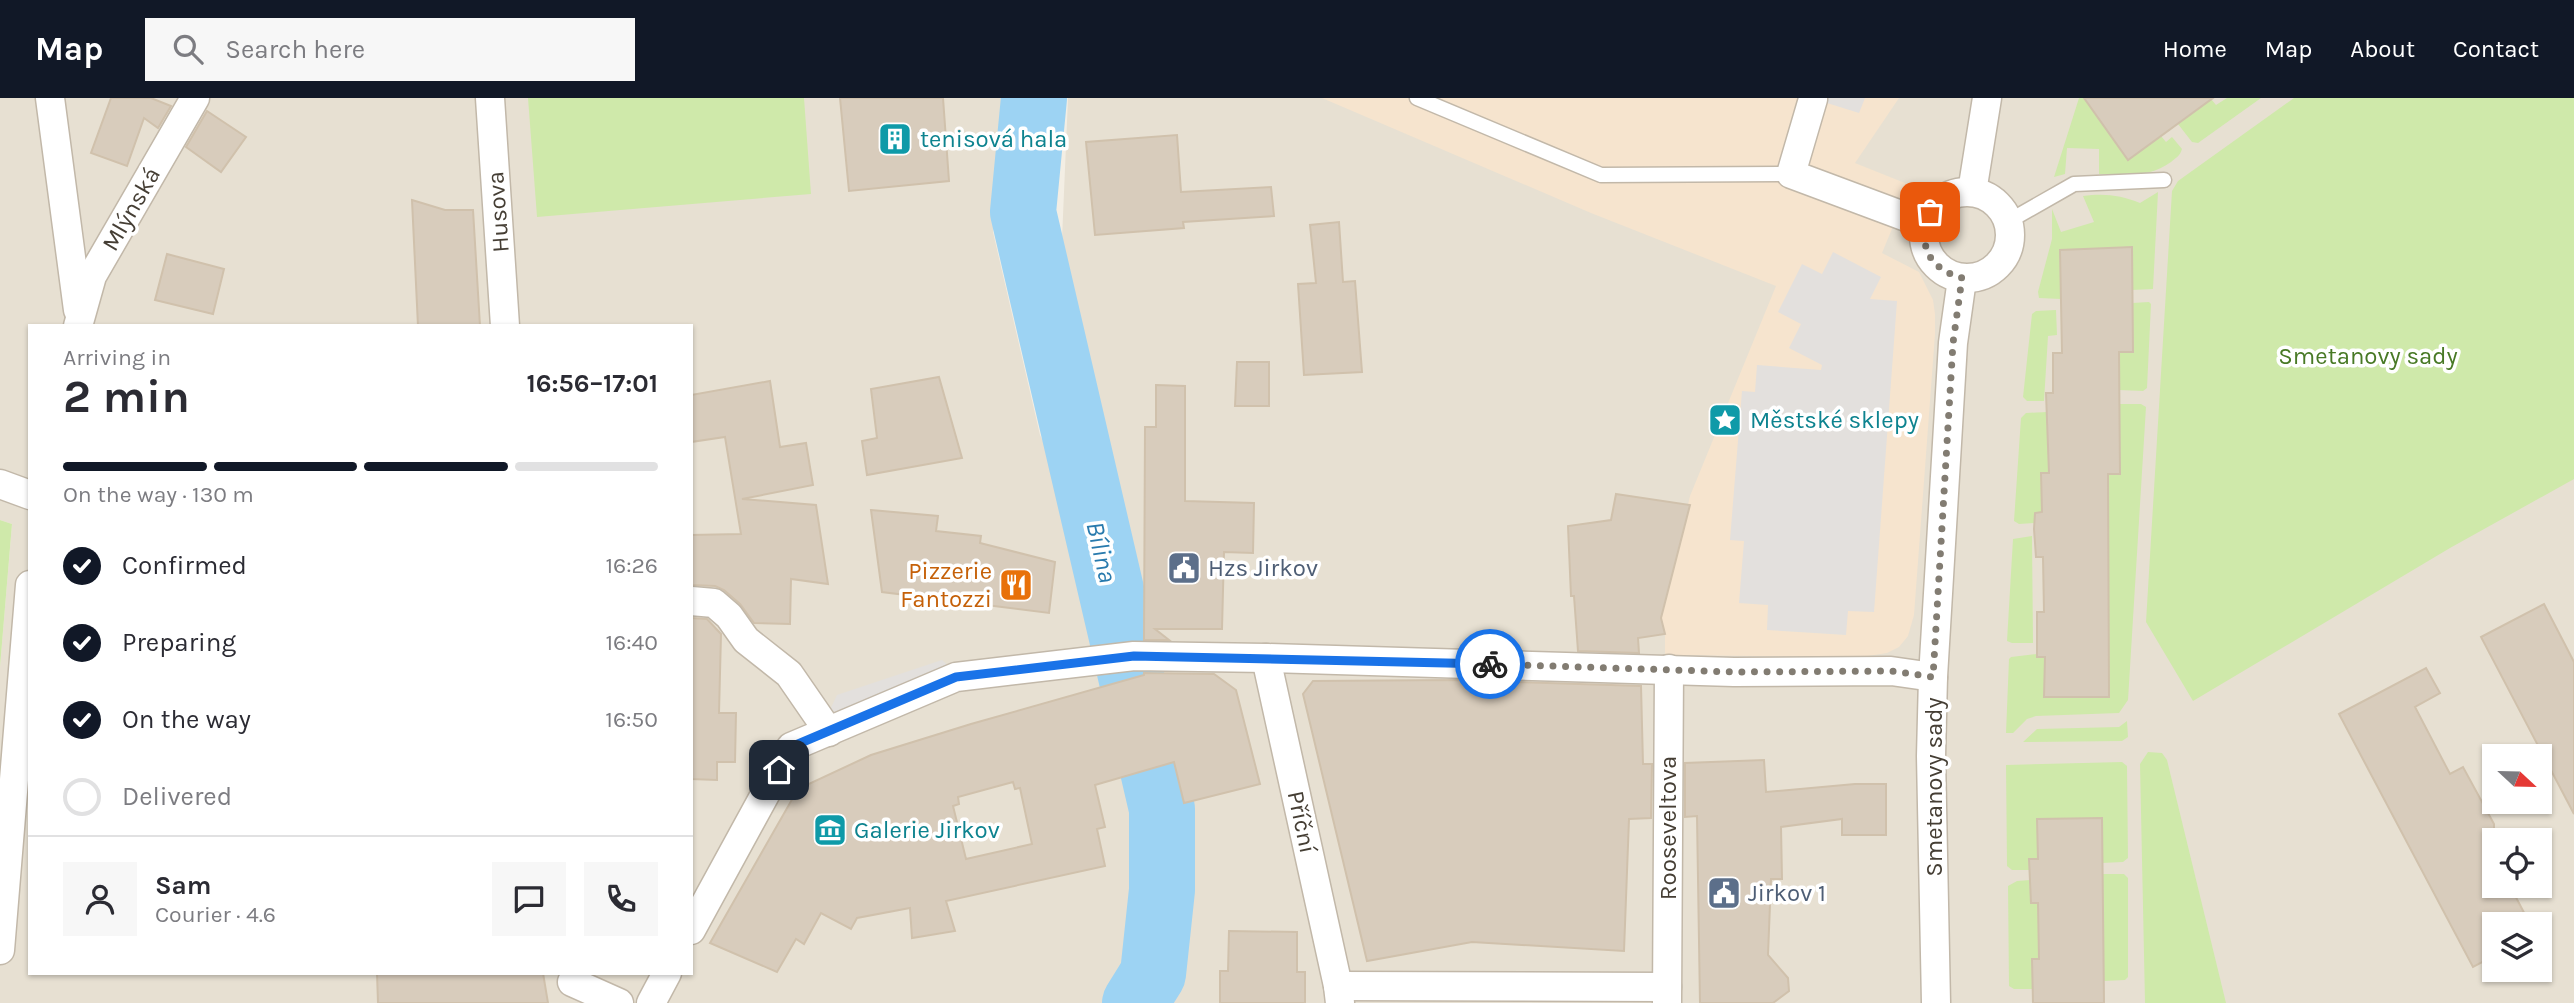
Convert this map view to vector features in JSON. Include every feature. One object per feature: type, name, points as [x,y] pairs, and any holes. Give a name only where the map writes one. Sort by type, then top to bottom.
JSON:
[{"type":"street","points":[[50,98],[79,323]]},
{"type":"street","name":"Mlýnská","points":[[79,323],[92,276],[195,98]]},
{"type":"street","name":"Husova","points":[[490,98],[505,324]]},
{"type":"street","points":[[1972,192],[1987,98]]},
{"type":"street","points":[[1813,99],[1791,174],[1925,224]]},
{"type":"street","points":[[1959,192],[1972,192],[1994,201],[2009,221],[2011,236],[2008,250],[2001,262],[1990,272],[1977,278],[1962,278],[1948,274],[1936,265],[1926,246],[1925,224],[1938,203],[1959,192]]},
{"type":"street","name":"Smetanovy sady","points":[[1936,1003],[1931,756],[1933,677],[1953,343],[1962,278]]},
{"type":"street","points":[[0,484],[28,494]]},
{"type":"street","points":[[693,601],[714,603],[729,616],[746,640],[789,674],[829,732]]},
{"type":"street","points":[[0,950],[28,609]]},
{"type":"street","points":[[693,926],[791,747],[956,677],[1121,658],[1266,658],[1734,672],[1891,671],[1933,677]]},
{"type":"street","name":"Příční","points":[[1266,658],[1339,995]]},
{"type":"street","name":"Rooseveltova","points":[[1667,995],[1669,670]]},
{"type":"street","points":[[651,1003],[666,975]]},
{"type":"street","points":[[573,986],[620,1003]]},
{"type":"street","points":[[1339,995],[1667,995]]},
{"type":"lane","points":[[1417,98],[1601,174],[1791,174]]},
{"type":"lane","points":[[2009,221],[2074,184],[2164,180]]},
{"type":"shaded area","points":[[0,98],[1004,98],[993,232],[1040,435],[1056,467],[1098,631],[1115,683],[1150,832],[1144,882],[1125,980],[1112,1003],[0,1003],[0,667],[12,524],[0,520]]},
{"type":"shaded area","points":[[1068,98],[2574,98],[2574,1003],[1158,1003],[1165,997],[1184,937],[1189,876],[1184,803],[1144,630],[1094,458],[1093,424],[1062,239]]},
{"type":"shaded area","points":[[1322,98],[1899,98],[1855,163],[1910,185],[1882,253],[1919,272],[1933,300],[1935,314],[1914,615],[1908,636],[1899,647],[1887,653],[1862,657],[1665,655],[1665,634],[1661,618],[1690,496],[1776,286],[1591,213]]},
{"type":"shaded area","points":[[1811,98],[1865,98],[1859,113]]},
{"type":"shaded area","points":[[1833,252],[1881,277],[1870,299],[1897,301],[1874,612],[1848,611],[1846,635],[1767,630],[1768,605],[1739,603],[1744,541],[1730,540],[1742,391],[1755,392],[1757,365],[1821,370],[1822,365],[1789,348],[1801,324],[1778,312],[1802,264],[1822,274]]},
{"type":"shaded area","points":[[942,660],[951,668],[906,689],[828,714],[837,695]]},
{"type":"green space","points":[[528,98],[804,98],[811,194],[537,217]]},
{"type":"green space","points":[[2079,98],[2090,98],[2086,101],[2128,160],[2161,136],[2166,142],[2172,137],[2182,149],[2180,153],[2171,162],[2154,171],[2128,175],[2099,174],[2099,149],[2067,148],[2065,174],[2054,177]]},
{"type":"green space","points":[[2227,98],[2261,98],[2198,143],[2192,142],[2178,124],[2211,99],[2216,105]]},
{"type":"green space","name":"Smetanovy sady","points":[[2294,98],[2574,98],[2574,479],[2450,548],[2193,701],[2146,622],[2172,191],[2178,181]]},
{"type":"green space","points":[[2158,192],[2153,289],[2132,290],[2131,247],[2060,250],[2061,299],[2039,298],[2038,292],[2052,239],[2052,209],[2061,232],[2094,222],[2083,196],[2112,195],[2140,203]]},
{"type":"green space","points":[[2149,302],[2147,388],[2143,391],[2119,390],[2119,352],[2133,351],[2132,303]]},
{"type":"green space","points":[[2056,310],[2057,335],[2048,336],[2044,401],[2027,401],[2023,397],[2032,314],[2036,311]]},
{"type":"green space","points":[[2120,404],[2141,404],[2146,407],[2128,700],[2119,713],[2036,716],[2027,719],[2013,733],[2006,733],[2011,657],[2037,654],[2045,657],[2044,697],[2109,697],[2108,474],[2120,474]]},
{"type":"green space","points":[[2047,412],[2049,473],[2041,473],[2042,512],[2034,513],[2035,523],[2019,524],[2014,521],[2021,418],[2026,413]]},
{"type":"green space","points":[[0,520],[12,524],[0,667]]},
{"type":"green space","points":[[2032,536],[2033,643],[2012,643],[2007,641],[2013,539]]},
{"type":"green space","points":[[2127,721],[2128,737],[2122,741],[2023,742],[2037,729],[2119,727]]},
{"type":"green space","points":[[2148,752],[2162,753],[2167,760],[2226,1003],[2145,1003],[2140,764]]},
{"type":"green space","points":[[2122,762],[2127,766],[2128,858],[2123,862],[2102,863],[2101,818],[2037,819],[2038,859],[2030,859],[2029,870],[2012,870],[2007,866],[2006,765]]},
{"type":"green space","points":[[2102,874],[2124,874],[2128,878],[2128,977],[2125,980],[2104,981]]},
{"type":"green space","points":[[2030,880],[2031,903],[2038,903],[2039,959],[2032,959],[2032,989],[2014,989],[2009,986],[2008,886],[2017,881]]},
{"type":"building","points":[[111,98],[151,98],[171,106],[158,128],[144,118],[127,166],[91,153]]},
{"type":"building","name":"tenisová hala","points":[[840,98],[943,98],[949,181],[849,191]]},
{"type":"building","points":[[2084,98],[2213,98],[2128,160]]},
{"type":"building","points":[[207,111],[246,137],[221,172],[186,147]]},
{"type":"building","points":[[1177,135],[1181,192],[1271,187],[1274,216],[1183,222],[1184,228],[1095,235],[1086,142]]},
{"type":"building","points":[[412,200],[445,210],[473,210],[480,324],[418,324]]},
{"type":"building","points":[[1339,222],[1343,282],[1355,281],[1362,372],[1304,375],[1298,284],[1316,283],[1310,225]]},
{"type":"building","points":[[2132,247],[2133,352],[2119,352],[2120,474],[2108,474],[2109,697],[2044,697],[2045,657],[2037,657],[2037,612],[2044,612],[2043,557],[2036,557],[2034,529],[2035,513],[2042,512],[2041,473],[2049,473],[2046,393],[2053,393],[2053,353],[2062,353],[2060,250]]},
{"type":"building","points":[[167,254],[224,269],[213,314],[155,300]]},
{"type":"building","points":[[1237,362],[1269,362],[1269,406],[1235,406]]},
{"type":"building","points":[[939,377],[962,458],[867,475],[862,441],[877,438],[871,389]]},
{"type":"building","points":[[770,381],[780,447],[806,443],[813,485],[742,499],[816,505],[828,584],[791,579],[790,624],[754,623],[740,604],[724,590],[715,586],[693,585],[693,535],[741,534],[725,437],[693,442],[693,395]]},
{"type":"building","name":"Hzs Jirkov","points":[[1156,385],[1185,386],[1185,501],[1254,503],[1253,553],[1224,552],[1222,629],[1155,629],[1169,640],[1144,640],[1145,427],[1156,427]]},
{"type":"building","points":[[1616,494],[1690,505],[1661,618],[1665,634],[1638,638],[1639,653],[1578,651],[1574,596],[1571,596],[1568,526],[1611,520]]},
{"type":"building","points":[[871,510],[938,516],[936,531],[981,536],[980,543],[1055,562],[1049,613],[882,592]]},
{"type":"building","points":[[2544,604],[2574,662],[2574,814],[2552,772],[2552,744],[2537,744],[2481,637]]},
{"type":"building","points":[[693,618],[707,619],[721,634],[719,713],[736,713],[735,762],[717,762],[717,780],[693,779]]},
{"type":"building","points":[[2426,668],[2440,693],[2415,707],[2450,774],[2463,767],[2482,802],[2482,814],[2489,814],[2494,824],[2494,828],[2482,828],[2482,898],[2516,898],[2524,912],[2482,912],[2482,962],[2473,967],[2339,714]]},
{"type":"building","points":[[1214,674],[1236,690],[1260,784],[1184,803],[1174,762],[1095,785],[1105,827],[1097,829],[1105,866],[946,901],[955,931],[912,938],[910,908],[857,918],[851,929],[821,913],[804,944],[796,939],[777,972],[710,943],[798,789],[871,755],[1144,675]],"holes":[[[1013,782],[1015,789],[1020,788],[1032,844],[966,859],[953,806],[959,804],[958,797]]]},
{"type":"building","points":[[1455,680],[1641,686],[1643,764],[1652,764],[1651,818],[1629,819],[1624,951],[1472,942],[1367,961],[1303,694],[1313,681]]},
{"type":"building","points":[[1764,760],[1766,792],[1886,784],[1886,835],[1842,835],[1842,819],[1781,827],[1782,879],[1771,879],[1768,955],[1788,978],[1789,991],[1773,1003],[1700,1003],[1697,816],[1685,817],[1685,763]]},
{"type":"building","points":[[2102,818],[2104,1003],[2033,1003],[2032,959],[2039,959],[2038,903],[2031,903],[2029,859],[2038,859],[2037,819]]},
{"type":"building","points":[[1229,931],[1297,932],[1297,972],[1305,972],[1305,1003],[1220,1003],[1220,971],[1228,971]]},
{"type":"building","points":[[377,975],[543,975],[548,1003],[378,1003]]},
{"type":"waterway","name":"Bílina","points":[[1034,98],[1023,212],[1162,809],[1162,890],[1153,974],[1135,1003]]},
{"type":"way so far","points":[[1490,664],[1734,672],[1891,671],[1933,677],[1953,343],[1962,278],[1948,274],[1936,265],[1927,253],[1925,224],[1930,212]]},
{"type":"place","name":"tenisová hala","points":[[895,139]]},
{"type":"place","name":"Městské sklepy","points":[[1725,420]]},
{"type":"place","name":"Hzs Jirkov","points":[[1184,568]]},
{"type":"place","name":"Pizzerie Fantozzi","points":[[1016,585]]},
{"type":"place","name":"Galerie Jirkov","points":[[830,830]]},
{"type":"place","name":"Jirkov 1","points":[[1724,893]]},
{"type":"route","points":[[779,770],[791,747],[956,677],[1134,656],[1490,664]]}]
